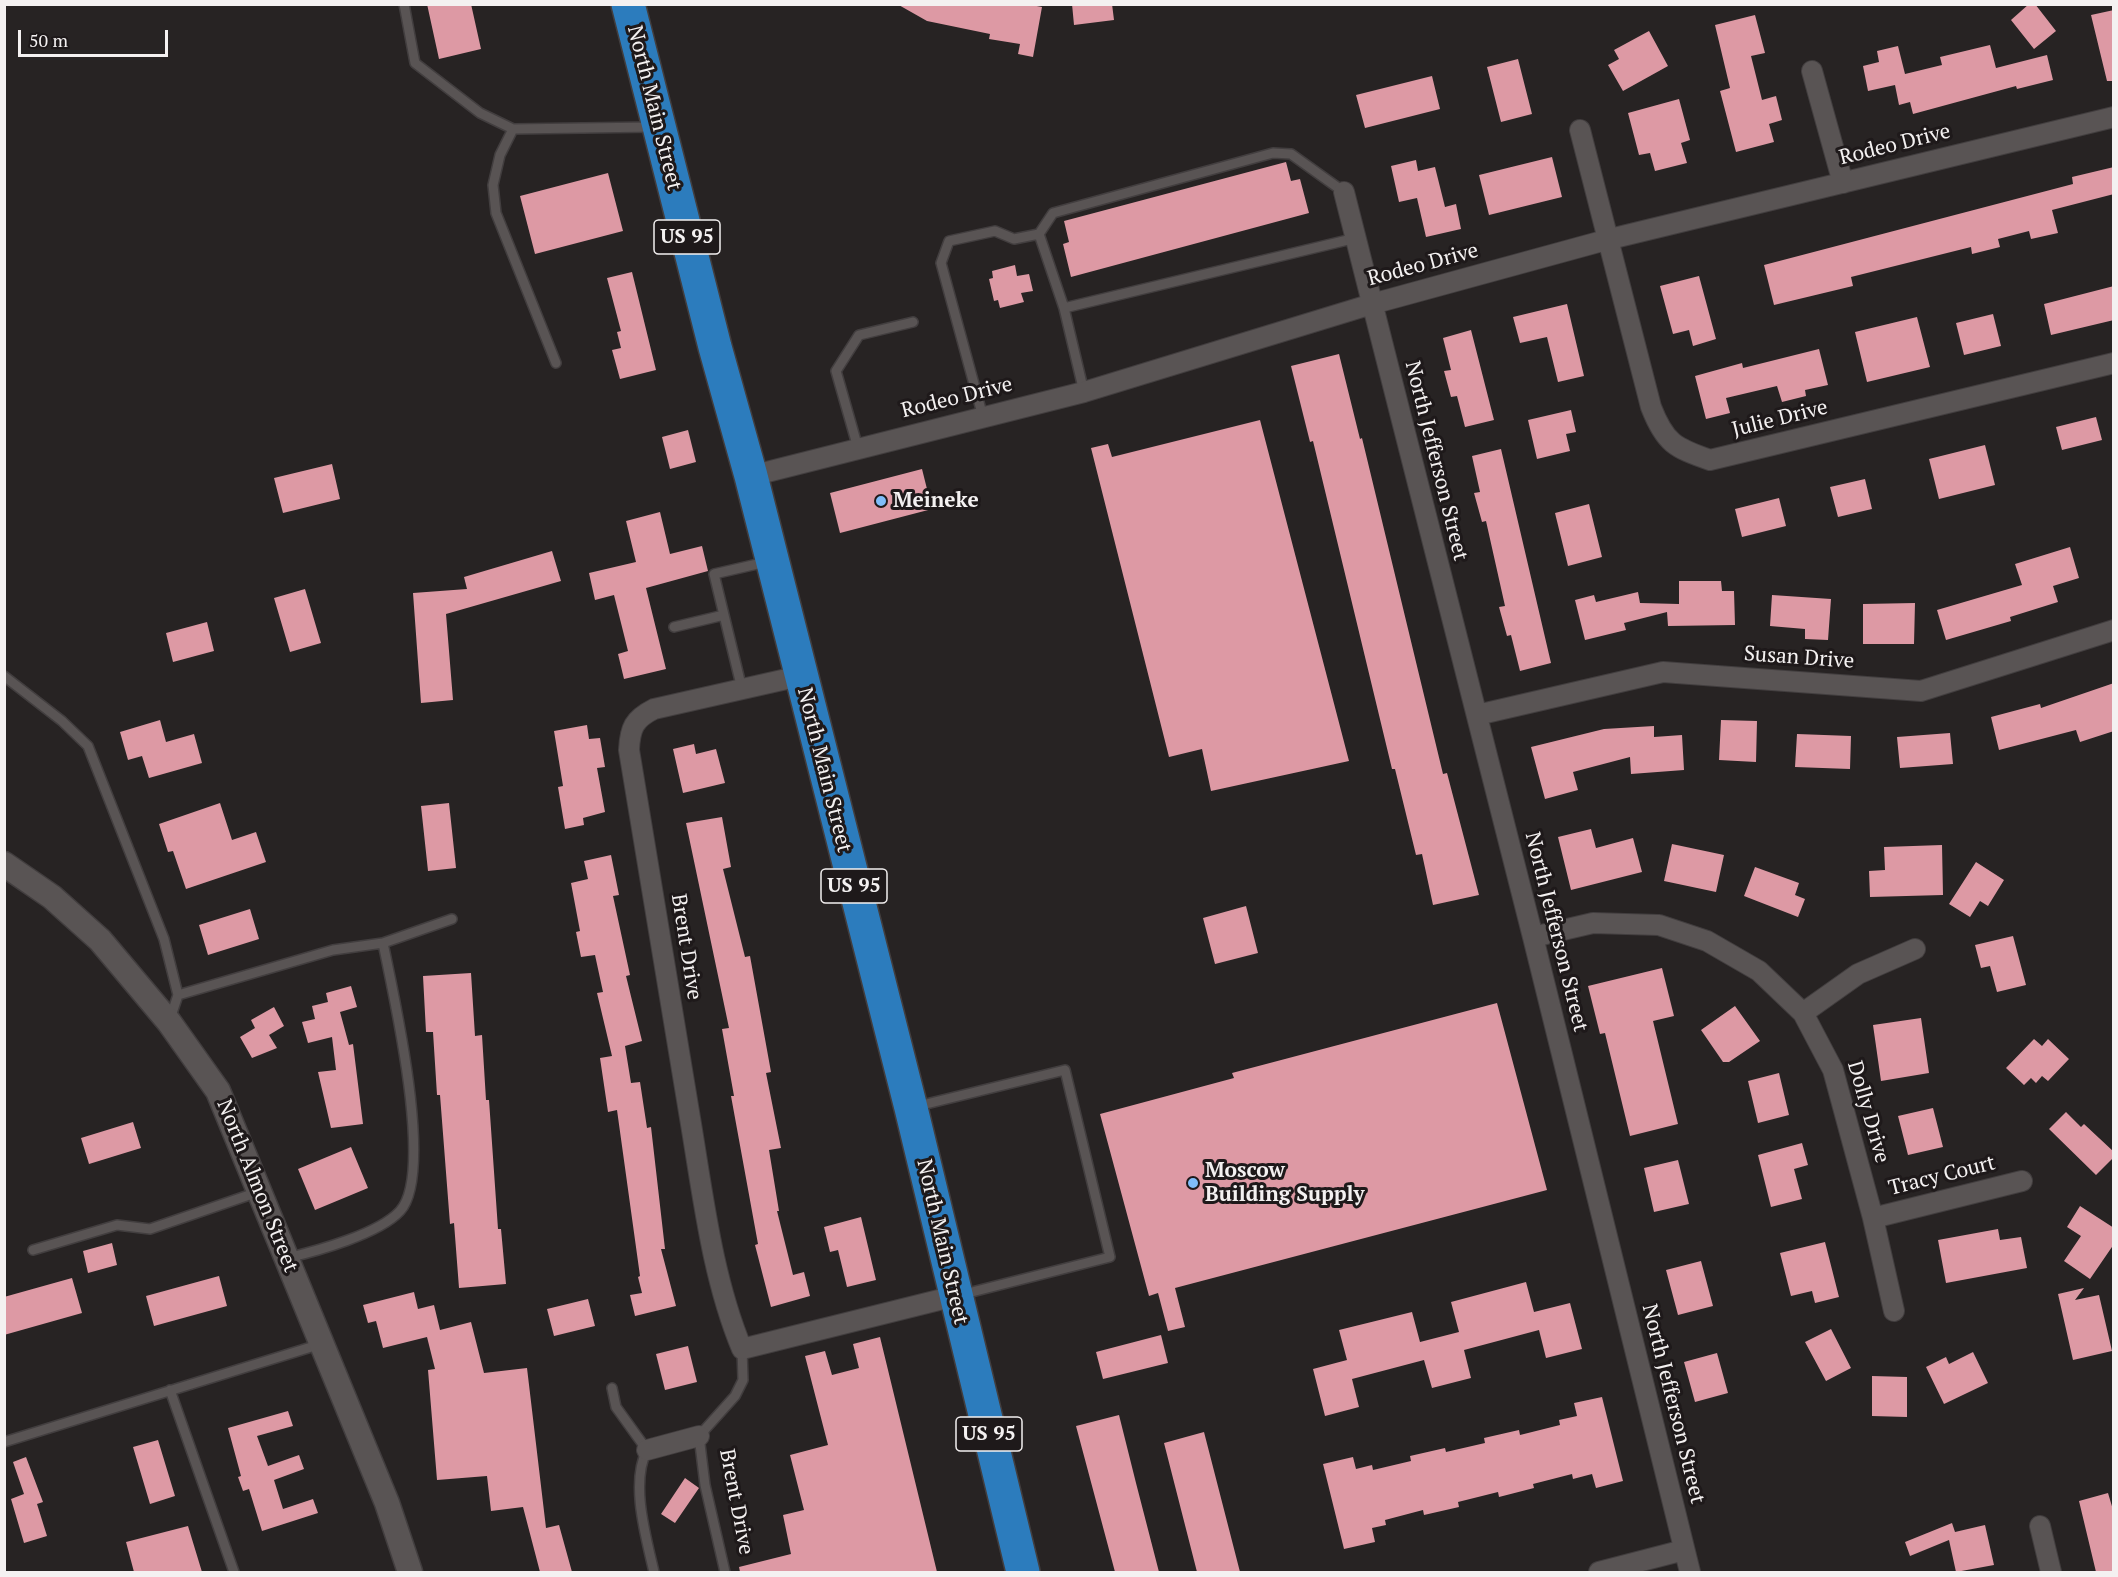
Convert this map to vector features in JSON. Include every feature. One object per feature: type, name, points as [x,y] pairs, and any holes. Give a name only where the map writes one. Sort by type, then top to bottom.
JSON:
[{"type":"highway","name":"North Main Street","points":[[628,4],[751,476],[911,1108],[1023,1572]]},
{"type":"street","points":[[1812,71],[1843,183]]},
{"type":"street","name":"Rodeo Drive","points":[[751,476],[1084,392],[1372,304],[1606,240],[2114,117]]},
{"type":"street","name":"Julie Drive","points":[[1580,130],[1606,240],[1651,407],[1661,434],[1680,450],[1710,460],[2114,363]]},
{"type":"street","name":"North Jefferson Street","points":[[1344,192],[1533,937],[1690,1572]]},
{"type":"street","name":"Susan Drive","points":[[1477,715],[1663,672],[1921,691],[2114,630]]},
{"type":"street","name":"Brent Drive","points":[[742,1349],[732,1325],[709,1230],[628,750],[630,731],[637,718],[654,709],[800,676]]},
{"type":"street","name":"North Almon Street","points":[[4,864],[51,897],[100,940],[169,1022],[218,1091],[387,1503],[410,1572]]},
{"type":"street","name":"Dolly Drive","points":[[1533,937],[1593,923],[1659,925],[1707,941],[1759,971],[1803,1013],[1833,1070],[1873,1218],[1894,1311]]},
{"type":"street","points":[[1803,1013],[1858,975],[1915,949]]},
{"type":"street","name":"Tracy Court","points":[[1873,1218],[2022,1181]]},
{"type":"street","points":[[742,1349],[955,1296]]},
{"type":"street","points":[[647,1450],[699,1436]]},
{"type":"street","points":[[2040,1526],[2051,1572]]},
{"type":"street","points":[[1599,1572],[1684,1550]]},
{"type":"lane","points":[[404,4],[415,63],[480,113],[513,129],[659,127]]},
{"type":"lane","points":[[513,129],[500,154],[493,185],[496,213],[556,363]]},
{"type":"lane","points":[[983,417],[941,263],[949,241],[995,231],[1014,239],[1039,234],[1053,213],[1273,153],[1291,154],[1344,192]]},
{"type":"lane","points":[[1039,234],[1064,308],[1084,392]]},
{"type":"lane","points":[[1064,308],[1356,238]]},
{"type":"lane","points":[[858,448],[836,371],[859,335],[913,322]]},
{"type":"lane","points":[[742,689],[714,574],[772,561]]},
{"type":"lane","points":[[674,627],[724,615]]},
{"type":"lane","points":[[4,676],[62,721],[88,746],[164,939],[178,995],[169,1022]]},
{"type":"lane","points":[[178,995],[333,950],[383,943],[452,919]]},
{"type":"lane","points":[[287,1258],[330,1247],[380,1225],[400,1211],[410,1191],[413,1138],[405,1051],[383,943]]},
{"type":"lane","points":[[911,1108],[1065,1070],[1110,1257],[955,1296]]},
{"type":"lane","points":[[33,1250],[117,1225],[150,1229],[258,1192]]},
{"type":"lane","points":[[4,1442],[321,1344]]},
{"type":"lane","name":"Brent Drive","points":[[725,1572],[705,1485],[699,1436],[735,1396],[743,1380],[742,1349]]},
{"type":"lane","points":[[612,1388],[616,1407],[647,1450],[640,1463],[638,1481],[654,1572]]},
{"type":"lane","points":[[170,1390],[234,1572]]},
{"type":"building","points":[[427,4],[471,4],[481,49],[439,59]]},
{"type":"building","points":[[897,4],[1026,4],[1042,7],[1033,57],[1018,54],[1020,44],[989,39],[990,34],[927,21]]},
{"type":"building","points":[[1072,4],[1112,4],[1114,20],[1074,25]]},
{"type":"building","points":[[2029,4],[2035,4],[2056,31],[2034,49],[2011,20]]},
{"type":"building","points":[[2114,10],[2114,81],[2107,81],[2091,15]]},
{"type":"building","points":[[1755,15],[1765,53],[1751,56],[1762,100],[1776,96],[1782,120],[1769,124],[1774,142],[1736,152],[1720,91],[1730,88],[1715,25]]},
{"type":"building","points":[[1649,31],[1668,66],[1623,91],[1608,65],[1619,59],[1614,50]]},
{"type":"building","points":[[1990,45],[1996,68],[2047,55],[2053,80],[2017,89],[2016,86],[1913,114],[1910,102],[1899,105],[1895,85],[1868,91],[1863,66],[1879,62],[1877,51],[1898,46],[1905,74],[1942,65],[1940,57]]},
{"type":"building","points":[[1518,59],[1532,114],[1501,122],[1487,67]]},
{"type":"building","points":[[1432,76],[1440,109],[1365,128],[1356,95]]},
{"type":"building","points":[[1679,99],[1690,140],[1681,143],[1687,163],[1655,171],[1650,153],[1639,155],[1628,113]]},
{"type":"building","points":[[1552,157],[1562,197],[1489,215],[1479,175]]},
{"type":"building","points":[[1416,160],[1418,171],[1435,167],[1445,207],[1456,204],[1461,229],[1426,237],[1417,198],[1399,202],[1391,166]]},
{"type":"building","points":[[1286,162],[1291,181],[1300,179],[1309,213],[1071,277],[1063,244],[1069,242],[1064,221]]},
{"type":"building","points":[[2114,167],[2114,194],[2052,210],[2058,233],[2031,239],[2029,231],[1998,239],[2000,247],[1972,254],[1971,247],[1851,277],[1853,286],[1774,305],[1764,265],[2073,184],[2072,177]]},
{"type":"building","points":[[608,173],[623,231],[535,254],[520,196]]},
{"type":"building","points":[[1015,265],[1017,276],[1029,274],[1033,291],[1021,293],[1024,302],[1000,308],[998,300],[994,301],[989,279],[993,278],[992,271]]},
{"type":"building","points":[[632,272],[656,370],[620,379],[612,350],[621,348],[617,332],[621,331],[607,278]]},
{"type":"building","points":[[1699,276],[1716,339],[1693,346],[1689,330],[1673,334],[1660,286]]},
{"type":"building","points":[[2114,286],[2114,320],[2051,335],[2044,304]]},
{"type":"building","points":[[1567,304],[1584,376],[1558,382],[1547,337],[1520,343],[1513,317]]},
{"type":"building","points":[[1993,314],[2001,346],[1964,355],[1956,323]]},
{"type":"building","points":[[1917,317],[1930,367],[1867,382],[1855,332]]},
{"type":"building","points":[[1471,330],[1494,420],[1465,427],[1457,396],[1451,397],[1444,371],[1451,370],[1443,338]]},
{"type":"building","points":[[1819,349],[1828,385],[1805,390],[1806,396],[1782,402],[1777,386],[1726,398],[1730,413],[1706,419],[1695,376],[1742,363],[1743,368]]},
{"type":"building","points":[[1339,354],[1360,439],[1362,438],[1443,774],[1447,773],[1479,895],[1433,905],[1422,854],[1416,855],[1395,769],[1392,769],[1313,441],[1310,442],[1291,366]]},
{"type":"building","points":[[1571,410],[1576,432],[1566,434],[1570,451],[1537,459],[1528,420]]},
{"type":"building","points":[[2096,417],[2102,440],[2062,450],[2056,427]]},
{"type":"building","points":[[1260,420],[1349,761],[1211,791],[1202,749],[1169,757],[1091,448],[1108,444],[1112,457]]},
{"type":"building","points":[[688,430],[696,462],[670,469],[662,437]]},
{"type":"building","points":[[1985,445],[1995,485],[1939,499],[1929,459]]},
{"type":"building","points":[[1501,449],[1551,663],[1520,671],[1511,635],[1507,636],[1499,607],[1505,606],[1486,521],[1482,522],[1474,493],[1480,492],[1472,456]]},
{"type":"building","points":[[332,464],[340,499],[283,513],[274,478]]},
{"type":"building","name":"Meineke","points":[[922,469],[932,509],[840,533],[830,493]]},
{"type":"building","points":[[1865,479],[1872,509],[1838,517],[1830,487]]},
{"type":"building","points":[[1779,498],[1786,526],[1742,537],[1735,509]]},
{"type":"building","points":[[1589,504],[1602,557],[1568,566],[1555,513]]},
{"type":"building","points":[[660,512],[670,554],[702,546],[708,571],[646,588],[666,669],[624,679],[618,654],[628,651],[614,595],[595,600],[589,573],[636,562],[626,521]]},
{"type":"building","points":[[2070,547],[2079,578],[2053,586],[2058,602],[2010,617],[2011,621],[1946,640],[1937,610],[2022,585],[2015,564]]},
{"type":"building","points":[[552,551],[561,581],[446,614],[453,700],[421,703],[413,593],[467,589],[464,577]]},
{"type":"building","points":[[1679,581],[1721,581],[1722,591],[1734,591],[1735,625],[1668,626],[1667,612],[1624,623],[1626,630],[1585,640],[1575,600],[1594,595],[1596,602],[1638,592],[1640,603],[1679,604]]},
{"type":"building","points":[[305,589],[321,643],[290,652],[274,598]]},
{"type":"building","points":[[1772,595],[1831,599],[1828,640],[1805,639],[1805,629],[1770,626]]},
{"type":"building","points":[[1915,603],[1914,644],[1863,644],[1863,604]]},
{"type":"building","points":[[207,622],[214,651],[173,662],[166,633]]},
{"type":"building","points":[[2114,683],[2114,731],[2080,742],[2076,730],[1999,750],[1991,717],[2040,704],[2041,708]]},
{"type":"building","points":[[160,720],[166,742],[194,734],[202,763],[149,778],[142,756],[128,760],[120,732]]},
{"type":"building","points":[[1721,720],[1757,721],[1756,762],[1719,760]]},
{"type":"building","points":[[587,725],[589,739],[600,738],[605,767],[597,768],[605,812],[583,818],[584,825],[565,829],[558,787],[563,786],[554,731]]},
{"type":"building","points":[[1654,726],[1654,737],[1682,735],[1684,770],[1631,774],[1630,757],[1573,772],[1578,790],[1545,799],[1531,747],[1604,729]]},
{"type":"building","points":[[1950,733],[1953,764],[1900,768],[1897,737]]},
{"type":"building","points":[[1797,734],[1851,736],[1850,769],[1795,767]]},
{"type":"building","points":[[694,744],[696,754],[716,749],[725,783],[683,793],[673,749]]},
{"type":"building","points":[[220,803],[232,840],[256,832],[266,862],[186,889],[173,851],[168,852],[159,824]]},
{"type":"building","points":[[449,803],[456,868],[428,871],[421,806]]},
{"type":"building","points":[[722,817],[731,867],[723,869],[745,957],[750,956],[771,1072],[766,1073],[781,1148],[769,1150],[779,1211],[777,1211],[793,1275],[804,1272],[810,1296],[771,1307],[755,1245],[758,1244],[731,1096],[734,1096],[722,1029],[729,1028],[686,823]]},
{"type":"building","points":[[1591,829],[1596,848],[1633,838],[1642,872],[1571,890],[1558,837]]},
{"type":"building","points":[[1672,844],[1724,855],[1716,892],[1664,881]]},
{"type":"building","points":[[1942,845],[1943,895],[1870,897],[1869,871],[1885,870],[1884,847]]},
{"type":"building","points":[[611,855],[619,895],[613,896],[630,975],[626,976],[642,1041],[625,1046],[631,1083],[640,1082],[647,1128],[651,1127],[665,1249],[661,1249],[676,1306],[635,1316],[630,1295],[642,1293],[638,1277],[640,1276],[617,1110],[608,1112],[600,1058],[612,1056],[597,993],[603,992],[595,955],[581,957],[576,932],[580,931],[571,883],[588,879],[584,861]]},
{"type":"building","points":[[1976,862],[2004,880],[1988,906],[1980,901],[1970,917],[1949,904]]},
{"type":"building","points":[[1755,867],[1799,883],[1795,895],[1805,899],[1798,917],[1744,896]]},
{"type":"building","points":[[1246,906],[1258,953],[1215,964],[1203,918]]},
{"type":"building","points":[[250,909],[259,939],[208,955],[199,925]]},
{"type":"building","points":[[2013,936],[2026,985],[1997,992],[1990,966],[1981,968],[1975,945]]},
{"type":"building","points":[[1662,968],[1674,1016],[1653,1021],[1678,1124],[1630,1136],[1605,1033],[1600,1034],[1588,986]]},
{"type":"building","points":[[471,973],[475,1036],[482,1035],[498,1229],[501,1229],[506,1284],[459,1288],[454,1223],[450,1224],[433,1032],[426,1032],[423,976]]},
{"type":"building","points":[[351,986],[357,1007],[340,1012],[349,1045],[353,1044],[363,1124],[331,1128],[318,1072],[336,1070],[332,1037],[308,1043],[302,1022],[315,1019],[312,1006],[328,1002],[326,993]]},
{"type":"building","points":[[1497,1003],[1547,1190],[1175,1288],[1185,1327],[1168,1331],[1158,1293],[1149,1296],[1100,1114],[1234,1078],[1232,1073]]},
{"type":"building","points":[[1735,1006],[1760,1041],[1729,1062],[1723,1062],[1701,1030]]},
{"type":"building","points":[[274,1007],[284,1026],[269,1035],[277,1048],[252,1058],[240,1037],[255,1028],[251,1020]]},
{"type":"building","points":[[1921,1018],[1929,1073],[1881,1081],[1873,1025]]},
{"type":"building","points":[[2034,1039],[2042,1046],[2048,1039],[2069,1059],[2048,1081],[2042,1076],[2036,1083],[2031,1078],[2024,1085],[2006,1068]]},
{"type":"building","points":[[1779,1073],[1789,1115],[1758,1123],[1748,1081]]},
{"type":"building","points":[[1933,1108],[1943,1147],[1908,1155],[1898,1116]]},
{"type":"building","points":[[2066,1112],[2081,1127],[2084,1124],[2114,1152],[2114,1157],[2096,1175],[2049,1129]]},
{"type":"building","points":[[133,1122],[141,1148],[89,1164],[81,1138]]},
{"type":"building","points":[[1802,1143],[1808,1165],[1794,1169],[1802,1199],[1771,1207],[1758,1155]]},
{"type":"building","points":[[351,1147],[368,1188],[315,1210],[298,1169]]},
{"type":"building","points":[[1678,1160],[1689,1204],[1654,1212],[1644,1168]]},
{"type":"building","points":[[2080,1206],[2114,1228],[2114,1244],[2090,1279],[2064,1261],[2081,1236],[2067,1227]]},
{"type":"building","points":[[861,1217],[876,1280],[847,1287],[838,1250],[830,1252],[824,1227]]},
{"type":"building","points":[[1998,1229],[2000,1240],[2021,1237],[2027,1268],[1946,1283],[1938,1240]]},
{"type":"building","points":[[1825,1242],[1839,1297],[1815,1303],[1812,1291],[1791,1296],[1780,1253]]},
{"type":"building","points":[[112,1243],[117,1265],[88,1273],[83,1251]]},
{"type":"building","points":[[1701,1261],[1713,1306],[1678,1315],[1666,1270]]},
{"type":"building","points":[[219,1276],[227,1306],[154,1326],[146,1296]]},
{"type":"building","points":[[72,1278],[82,1313],[4,1335],[4,1297]]},
{"type":"building","points":[[1526,1282],[1534,1312],[1570,1303],[1582,1349],[1546,1358],[1539,1330],[1464,1350],[1471,1378],[1432,1388],[1424,1360],[1352,1379],[1359,1407],[1325,1416],[1313,1369],[1347,1360],[1339,1330],[1412,1312],[1420,1342],[1459,1332],[1451,1302]]},
{"type":"building","points":[[2084,1288],[2075,1300],[2099,1295],[2112,1351],[2073,1360],[2058,1294]]},
{"type":"building","points":[[414,1292],[418,1309],[434,1305],[440,1330],[471,1322],[484,1373],[527,1368],[546,1528],[559,1525],[572,1572],[540,1572],[523,1507],[491,1511],[487,1476],[437,1480],[428,1370],[435,1369],[427,1337],[383,1348],[376,1321],[368,1323],[363,1305]]},
{"type":"building","points":[[588,1299],[595,1326],[554,1336],[547,1309]]},
{"type":"building","points":[[1831,1329],[1851,1368],[1826,1381],[1805,1342]]},
{"type":"building","points":[[1161,1335],[1168,1363],[1103,1379],[1096,1352]]},
{"type":"building","points":[[880,1337],[937,1572],[740,1572],[739,1567],[791,1554],[783,1515],[804,1510],[790,1455],[828,1445],[805,1356],[825,1351],[832,1375],[859,1368],[853,1344]]},
{"type":"building","points":[[688,1346],[697,1382],[665,1390],[656,1354]]},
{"type":"building","points":[[1973,1352],[1988,1383],[1944,1404],[1926,1367],[1946,1357],[1949,1364]]},
{"type":"building","points":[[1717,1353],[1728,1393],[1695,1402],[1684,1362]]},
{"type":"building","points":[[1872,1376],[1907,1377],[1907,1417],[1872,1416]]},
{"type":"building","points":[[1602,1397],[1623,1481],[1596,1488],[1592,1474],[1573,1479],[1572,1474],[1533,1484],[1534,1488],[1499,1497],[1498,1492],[1458,1502],[1459,1507],[1424,1515],[1423,1510],[1385,1520],[1386,1525],[1372,1528],[1375,1542],[1344,1549],[1323,1464],[1353,1457],[1356,1469],[1372,1465],[1373,1470],[1411,1461],[1410,1456],[1445,1448],[1446,1452],[1485,1443],[1484,1438],[1519,1430],[1520,1435],[1560,1425],[1559,1420],[1577,1416],[1574,1403]]},
{"type":"building","points":[[288,1411],[293,1426],[257,1436],[268,1466],[299,1455],[304,1469],[274,1480],[283,1509],[313,1499],[318,1513],[262,1531],[249,1489],[243,1491],[238,1477],[241,1476],[228,1428]]},
{"type":"building","points":[[1119,1415],[1159,1572],[1115,1572],[1076,1426]]},
{"type":"building","points":[[1204,1432],[1240,1572],[1197,1572],[1164,1443]]},
{"type":"building","points":[[158,1440],[175,1496],[150,1504],[133,1447]]},
{"type":"building","points":[[26,1457],[43,1502],[37,1504],[47,1536],[24,1543],[11,1499],[24,1494],[13,1462]]},
{"type":"building","points":[[685,1478],[699,1488],[675,1523],[661,1514]]},
{"type":"building","points":[[2108,1493],[2114,1513],[2114,1572],[2096,1572],[2079,1501]]},
{"type":"building","points":[[1952,1523],[1955,1532],[1985,1525],[1994,1565],[1956,1572],[1949,1540],[1910,1556],[1905,1542]]},
{"type":"building","points":[[188,1526],[202,1572],[134,1572],[126,1542]]},
{"type":"place","name":"Meineke","points":[[881,501]]},
{"type":"place","name":"Moscow Building Supply","points":[[1193,1183]]}]
